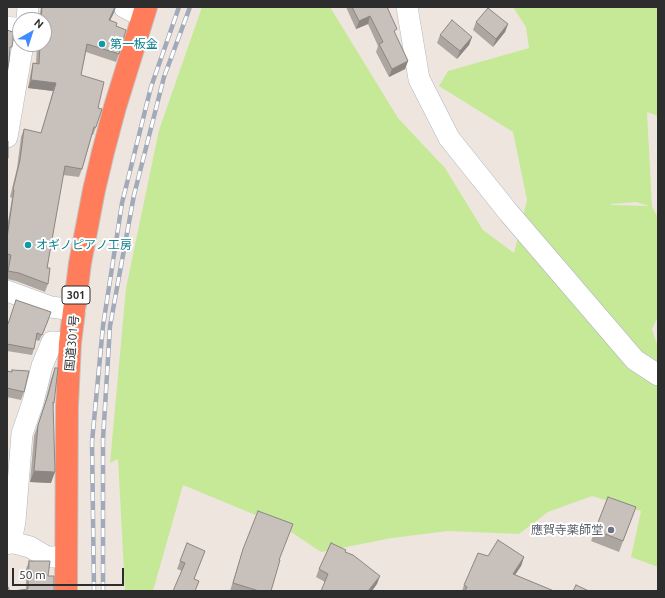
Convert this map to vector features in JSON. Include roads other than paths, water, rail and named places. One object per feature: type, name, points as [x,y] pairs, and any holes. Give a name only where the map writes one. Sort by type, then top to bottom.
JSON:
[{"type":"highway","name":"国道301号","points":[[66,591],[67,406],[70,343],[80,263],[94,190],[115,108],[144,12]]},
{"type":"street","points":[[124,7],[144,12]]},
{"type":"street","points":[[407,7],[419,79],[449,138],[509,213],[634,360],[658,375]]},
{"type":"street","points":[[7,137],[22,52]]},
{"type":"street","points":[[7,291],[51,307],[74,310]]},
{"type":"street","points":[[66,557],[47,557],[30,547],[9,543],[15,521],[22,434],[34,402],[42,366],[52,342],[70,343]]},
{"type":"railway","points":[[94,591],[92,442],[103,326],[122,203],[151,87],[179,7]]},
{"type":"railway","points":[[103,591],[103,439],[110,326],[134,195],[164,77],[190,7]]},
{"type":"place","name":"第一板金","points":[[102,44]]},
{"type":"place","name":"オギノピアノ工房","points":[[28,245]]},
{"type":"place","name":"應賀寺薬師堂","points":[[611,530]]}]
